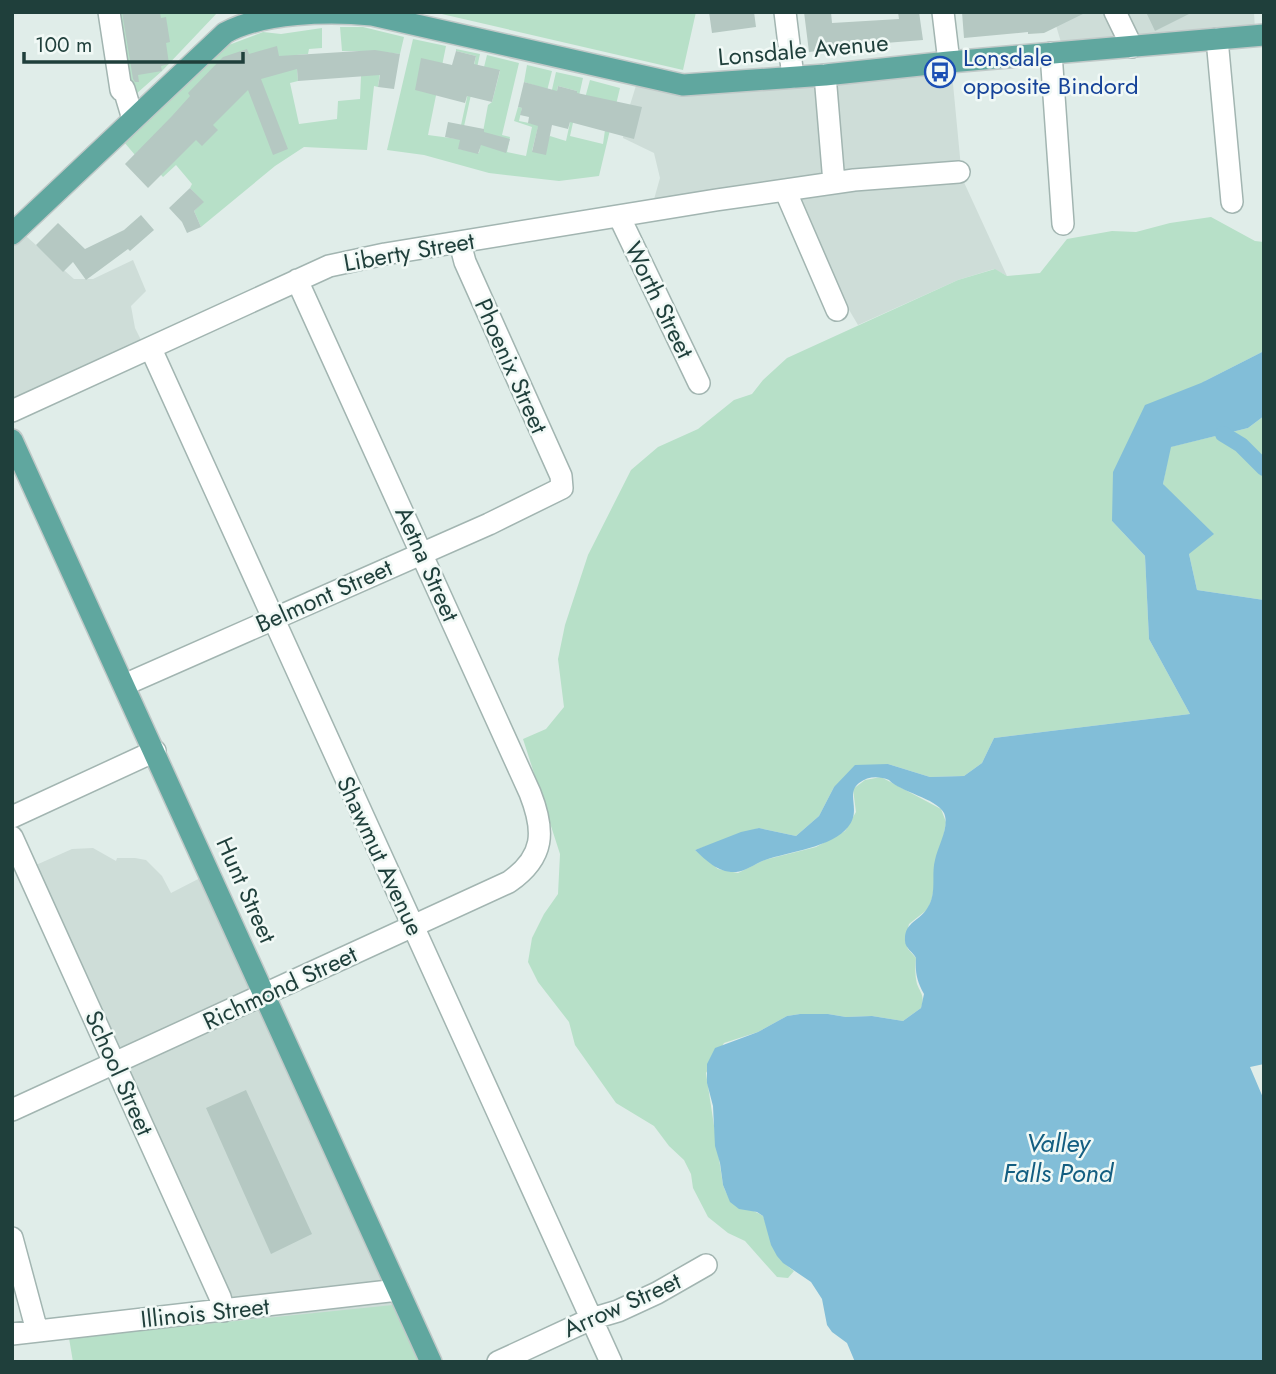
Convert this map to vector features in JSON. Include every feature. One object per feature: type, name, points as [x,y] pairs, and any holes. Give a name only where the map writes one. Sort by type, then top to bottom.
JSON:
[{"type":"main road","name":"Lonsdale Avenue","points":[[12,234],[225,33],[264,16],[351,13],[435,28],[668,83],[701,85],[1264,35]]},
{"type":"main road","name":"Hunt Street","points":[[12,440],[431,1362]]},
{"type":"street","points":[[109,12],[121,90],[124,89],[133,119]]},
{"type":"street","points":[[785,12],[793,78]]},
{"type":"street","points":[[943,12],[948,62]]},
{"type":"street","points":[[1115,12],[1132,47]]},
{"type":"street","points":[[1217,39],[1232,202]]},
{"type":"street","points":[[1051,53],[1063,224]]},
{"type":"street","points":[[825,75],[834,183]]},
{"type":"street","name":"Liberty Street","points":[[12,411],[329,266],[385,254],[785,190],[959,172]]},
{"type":"street","points":[[785,190],[837,310]]},
{"type":"street","name":"Worth Street","points":[[619,216],[699,383]]},
{"type":"street","name":"Phoenix Street","points":[[460,243],[465,262],[561,476],[562,488]]},
{"type":"street","name":"Aetna Street","points":[[297,280],[539,816],[541,830],[536,851]]},
{"type":"street","name":"Shawmut Avenue","points":[[151,349],[611,1362]]},
{"type":"street","name":"Belmont Street","points":[[124,685],[489,524],[562,488]]},
{"type":"street","points":[[12,817],[155,751]]},
{"type":"street","name":"School Street","points":[[12,836],[215,1285],[224,1311]]},
{"type":"street","name":"Richmond Street","points":[[12,1110],[509,883],[522,873],[536,851]]},
{"type":"street","points":[[12,1238],[37,1331]]},
{"type":"street","name":"Arrow Street","points":[[498,1362],[591,1319],[618,1311],[657,1293],[706,1265]]},
{"type":"street","name":"Illinois Street","points":[[12,1334],[398,1290]]},
{"type":"shaded area","points":[[1052,12],[1254,12],[1255,30],[1063,49]]},
{"type":"shaded area","points":[[951,63],[962,178],[1007,276],[994,269],[958,280],[858,325],[780,193],[651,210],[660,178],[654,153],[623,138],[625,121],[639,76]]},
{"type":"shaded area","points":[[17,228],[74,279],[93,279],[133,260],[146,291],[131,306],[135,328],[143,344],[12,404],[12,232]]},
{"type":"shaded area","points":[[93,848],[116,861],[117,858],[146,860],[162,876],[171,893],[206,875],[428,1362],[83,1362],[81,1326],[219,1306],[27,869],[72,849]]},
{"type":"green space","points":[[112,12],[218,12],[162,71],[127,102]]},
{"type":"green space","points":[[433,12],[696,12],[683,70]]},
{"type":"green space","points":[[340,27],[363,27],[404,37],[400,54],[383,52],[378,87],[374,86],[367,150],[304,147],[275,166],[201,227],[194,211],[203,202],[190,188],[192,184],[176,165],[163,177],[138,151],[135,155],[124,142],[226,46],[263,32],[281,34],[322,28],[322,48],[309,49],[308,54],[296,55],[298,81],[290,83],[299,124],[337,119],[338,101],[360,99],[361,76],[368,51],[342,51]]},
{"type":"green space","points":[[413,39],[446,46],[428,135],[458,139],[476,56],[456,49],[480,54],[459,149],[479,153],[488,105],[492,102],[500,71],[484,67],[487,55],[519,63],[502,135],[510,137],[507,152],[526,156],[532,127],[514,121],[518,107],[522,108],[519,121],[534,124],[543,88],[524,82],[527,65],[552,71],[532,151],[550,136],[566,141],[577,91],[558,86],[551,116],[546,116],[556,72],[583,78],[570,136],[603,144],[605,130],[582,109],[590,80],[620,88],[599,176],[559,181],[489,173],[424,155],[387,150]]},
{"type":"green space","points":[[1211,217],[1255,241],[1264,242],[1264,351],[1205,381],[1112,521],[1145,556],[1149,639],[1190,714],[994,738],[982,763],[964,776],[930,777],[888,764],[834,787],[819,816],[796,836],[759,828],[695,850],[718,869],[738,873],[764,860],[816,847],[845,831],[856,812],[853,789],[865,780],[881,777],[941,809],[946,822],[932,898],[928,909],[909,924],[905,940],[908,949],[916,958],[916,981],[923,998],[921,1008],[903,1021],[828,1014],[787,1016],[758,1032],[724,1043],[706,1073],[723,1185],[731,1201],[763,1216],[776,1253],[794,1271],[788,1278],[777,1277],[745,1241],[728,1233],[708,1217],[693,1188],[691,1174],[684,1160],[654,1126],[616,1103],[575,1045],[569,1022],[538,982],[528,962],[532,938],[558,894],[560,854],[523,739],[546,729],[564,707],[558,659],[565,625],[588,555],[631,470],[658,447],[698,429],[734,400],[752,394],[787,358],[958,280],[995,269],[1007,276],[1040,273],[1067,239],[1112,231],[1136,232],[1170,223]]},
{"type":"green space","points":[[1264,416],[1264,600],[1197,590],[1189,554],[1163,484],[1170,447],[1248,428]]},
{"type":"green space","points":[[393,1305],[419,1362],[73,1362],[69,1338]]},
{"type":"water","name":"Valley Falls Pond","points":[[1264,351],[1264,416],[1248,428],[1171,447],[1163,484],[1214,534],[1189,554],[1197,590],[1264,600],[1264,1064],[1250,1067],[1264,1100],[1264,1362],[855,1362],[847,1343],[827,1325],[822,1299],[811,1282],[777,1256],[763,1216],[757,1212],[739,1209],[730,1202],[723,1185],[715,1146],[707,1064],[715,1048],[758,1032],[787,1016],[828,1014],[903,1021],[921,1008],[924,994],[917,977],[916,958],[906,946],[905,934],[931,901],[935,860],[946,824],[944,813],[934,803],[889,780],[870,778],[855,787],[854,814],[848,827],[841,834],[821,844],[765,860],[736,872],[718,868],[695,850],[759,828],[796,836],[819,816],[834,787],[855,765],[888,764],[930,777],[964,776],[982,763],[994,738],[1190,714],[1149,639],[1145,556],[1112,521],[1113,472],[1145,405],[1201,383]]},
{"type":"building","points":[[122,12],[160,12],[161,18],[166,17],[170,42],[166,43],[169,64],[161,66],[162,71],[138,75],[139,82],[133,79]]},
{"type":"building","points":[[709,12],[754,12],[756,27],[712,33]]},
{"type":"building","points":[[804,12],[831,12],[832,23],[899,19],[898,12],[919,12],[923,40],[835,47],[809,52]]},
{"type":"building","points":[[962,12],[1087,12],[1044,33],[964,38]]},
{"type":"building","points":[[1146,12],[1193,12],[1155,31]]},
{"type":"building","points":[[277,46],[279,56],[375,50],[400,54],[394,89],[378,87],[380,75],[298,81],[297,69],[261,79],[288,149],[273,155],[248,90],[213,125],[218,130],[202,146],[196,140],[148,188],[125,164],[172,116],[190,96],[188,93],[223,57],[247,49],[249,54]]},
{"type":"building","points":[[456,51],[476,56],[474,64],[500,70],[492,102],[467,96],[465,103],[415,90],[421,58],[452,65]]},
{"type":"building","points":[[524,82],[557,91],[558,86],[577,93],[642,107],[634,139],[570,122],[568,129],[552,125],[546,155],[532,152],[538,126],[528,123],[529,117],[520,115],[522,108],[518,107]]},
{"type":"building","points":[[448,122],[484,129],[484,132],[510,139],[506,153],[481,145],[478,154],[458,149],[460,140],[445,137]]},
{"type":"building","points":[[190,188],[204,202],[194,211],[201,227],[187,233],[182,222],[169,208]]},
{"type":"building","points":[[141,215],[154,230],[130,251],[128,249],[86,280],[73,262],[63,272],[36,245],[58,223],[85,249],[124,230]]},
{"type":"building","points":[[246,1090],[312,1234],[271,1254],[206,1108]]},
{"type":"waterway","points":[[1223,434],[1241,445],[1264,468]]},
{"type":"place","name":"Lonsdale opposite Bindord","points":[[940,72]]}]
